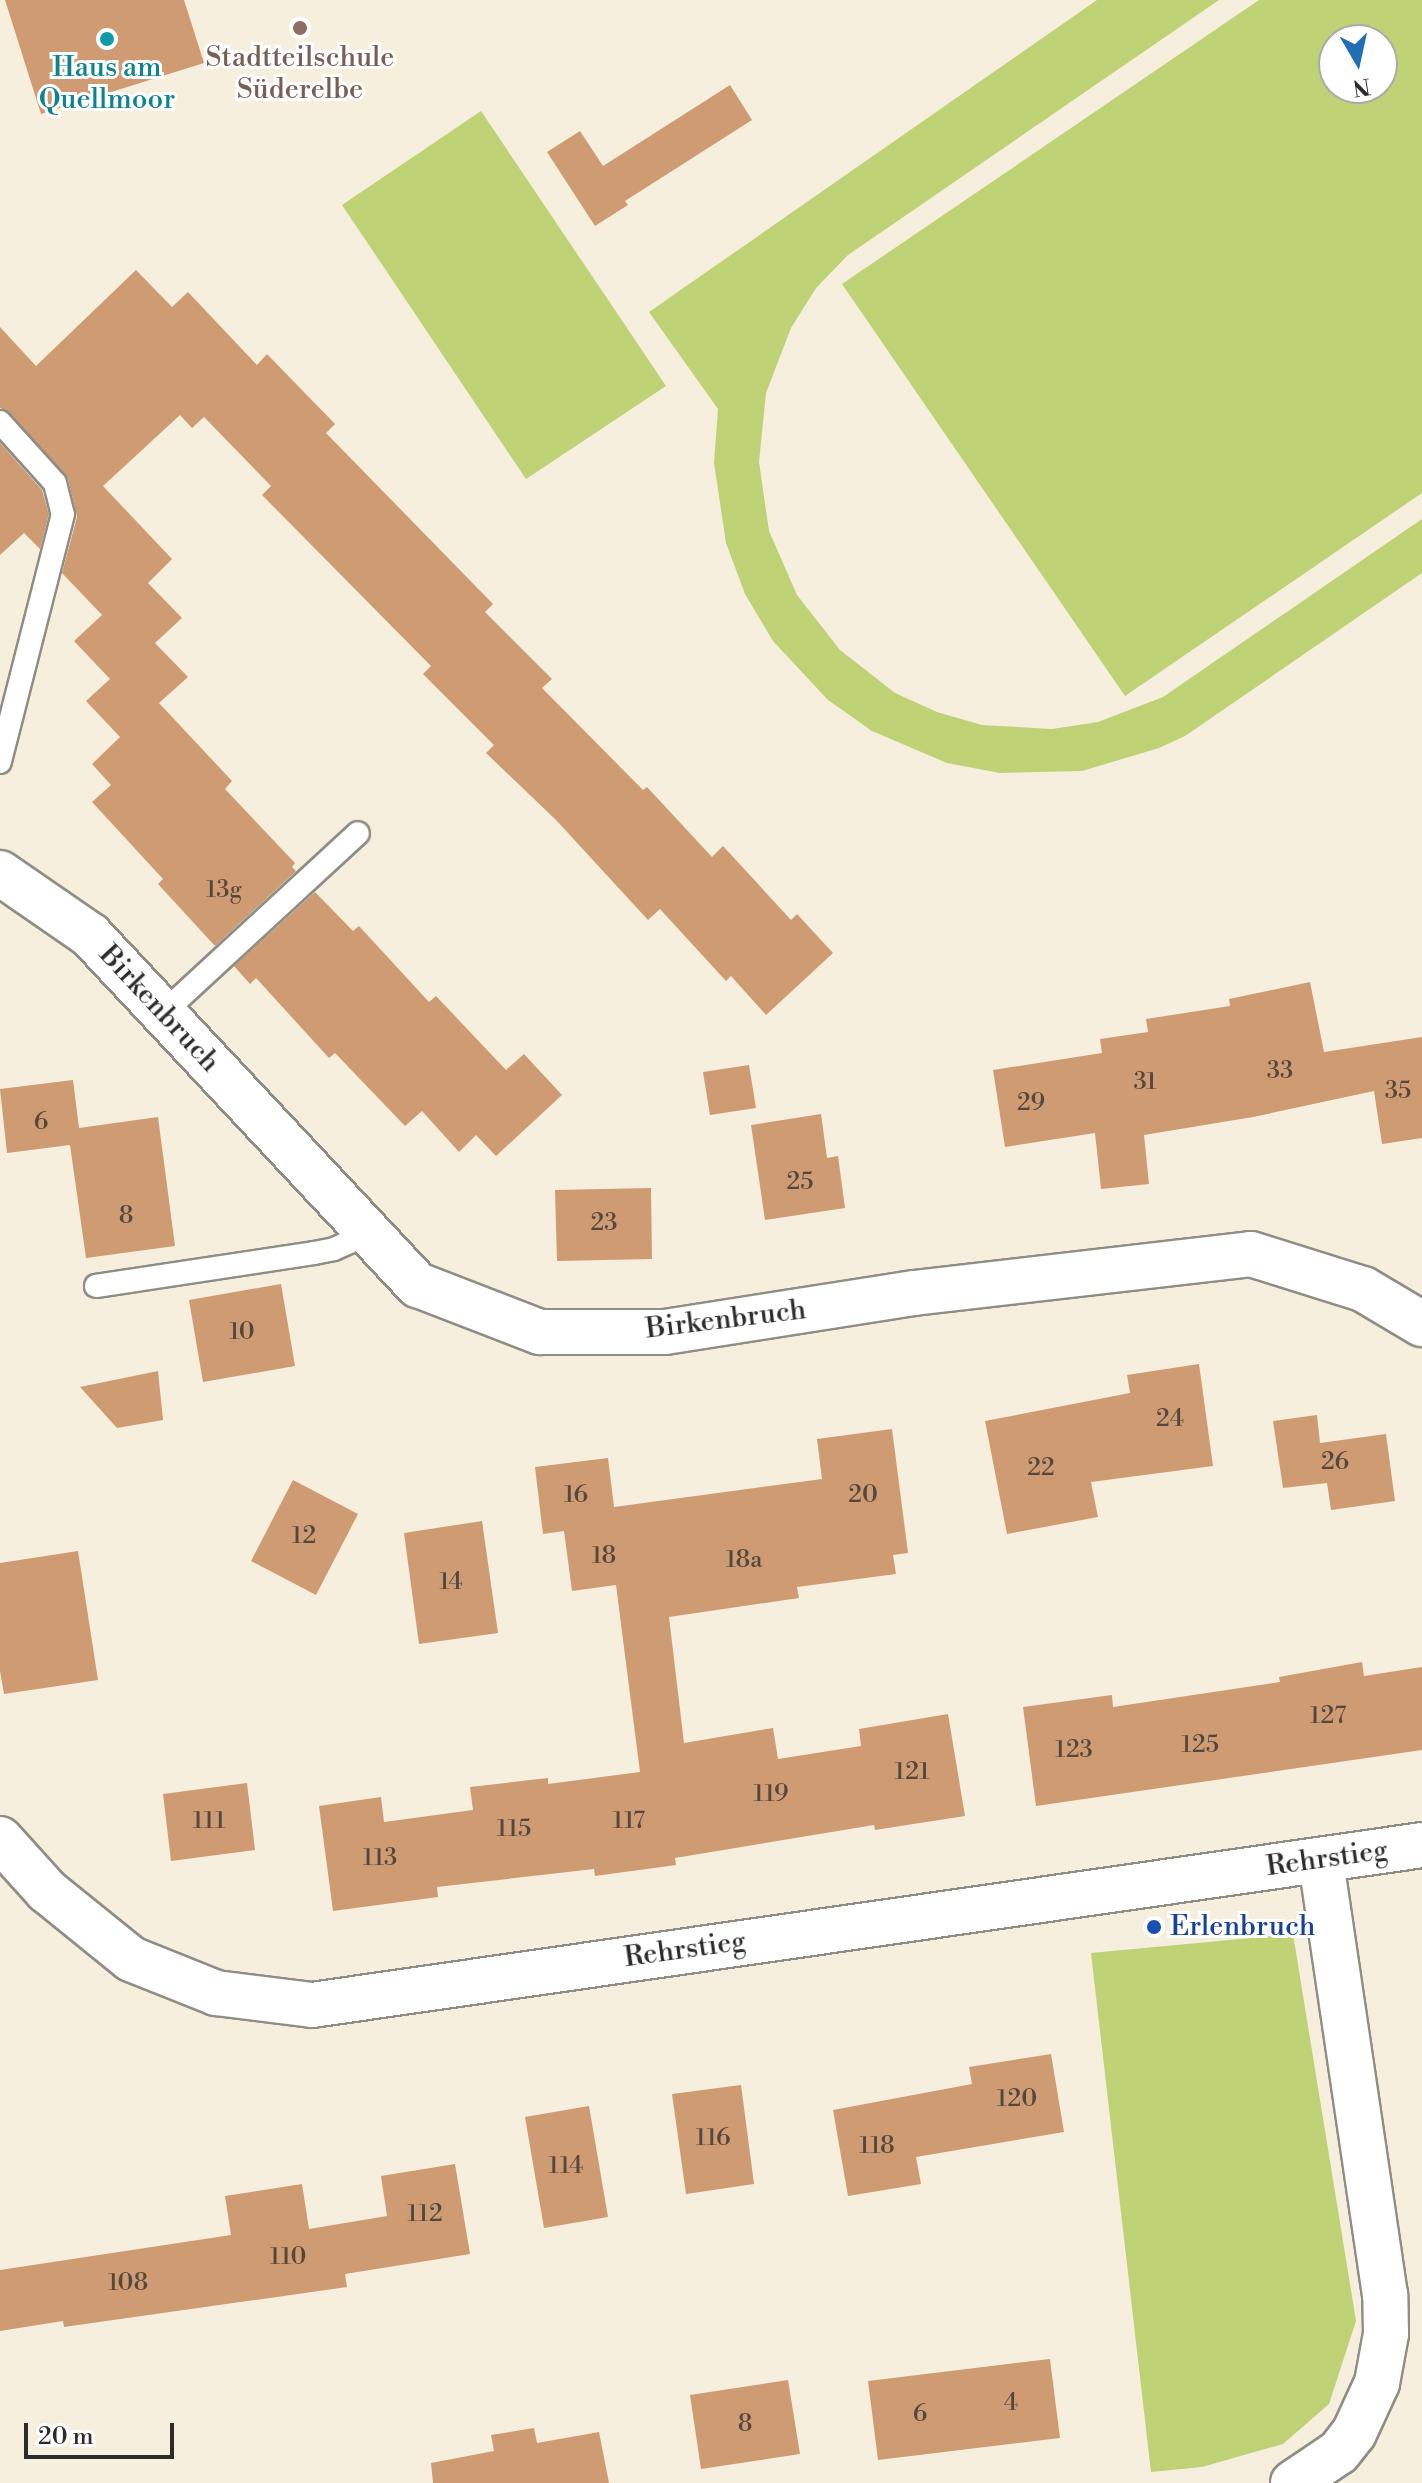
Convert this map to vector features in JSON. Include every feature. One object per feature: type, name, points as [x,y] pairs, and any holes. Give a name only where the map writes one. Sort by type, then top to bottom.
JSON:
[{"type":"street","name":"Birkenbruch","points":[[0,873],[90,935],[418,1285],[540,1332],[665,1332],[914,1293],[1251,1254],[1363,1289],[1422,1324]]},
{"type":"street","name":"Rehrstieg","points":[[0,1839],[47,1891],[131,1959],[216,1993],[312,2005],[1422,1845]]},
{"type":"street","points":[[1293,2483],[1339,2452],[1354,2433],[1377,2383],[1386,2334],[1385,2295],[1321,1860]]},
{"type":"lane","points":[[0,422],[55,483],[63,514],[0,762]]},
{"type":"lane","points":[[163,1013],[358,833]]},
{"type":"lane","points":[[96,1286],[324,1251],[370,1233]]},
{"type":"green space","points":[[1097,0],[1219,0],[848,255],[816,288],[791,328],[766,393],[759,462],[769,531],[797,595],[840,650],[895,693],[937,712],[982,725],[1052,729],[1098,722],[1163,697],[1422,519],[1422,573],[1185,736],[1159,748],[1082,771],[1000,773],[947,763],[872,731],[828,700],[773,641],[745,594],[726,543],[714,463],[718,409],[649,312]]},
{"type":"green space","points":[[1259,0],[1422,0],[1422,493],[1125,696],[842,284]]},
{"type":"green space","points":[[481,111],[666,386],[526,479],[342,205]]},
{"type":"green space","points":[[1293,1934],[1356,2321],[1329,2404],[1283,2444],[1202,2467],[1151,2472],[1091,1953]]},
{"type":"building","name":"Haus am Quellmoor","points":[[5,0],[184,0],[204,63],[41,114]]},
{"type":"building","points":[[730,85],[752,120],[625,201],[628,205],[595,226],[547,152],[580,131],[603,166]]},
{"type":"building","points":[[136,270],[172,307],[188,292],[257,365],[267,354],[335,424],[326,433],[493,604],[485,612],[552,679],[542,688],[643,790],[647,787],[712,857],[723,846],[791,920],[797,914],[833,953],[766,1015],[731,976],[726,981],[660,909],[648,920],[557,821],[486,753],[494,745],[423,674],[431,666],[262,495],[271,486],[204,417],[192,428],[180,415],[103,486],[172,559],[148,583],[182,618],[155,643],[188,677],[159,703],[232,781],[225,789],[295,863],[292,867],[296,871],[215,946],[158,884],[163,879],[92,802],[111,785],[92,764],[120,737],[86,701],[110,679],[74,641],[102,615],[62,573],[77,517],[68,479],[10,413],[0,408],[0,327],[36,366]]},
{"type":"building","points":[[0,443],[42,490],[49,514],[40,549],[24,533],[0,555]]},
{"type":"building","points":[[315,892],[353,931],[359,926],[429,1002],[436,996],[506,1070],[524,1054],[562,1095],[496,1156],[476,1135],[459,1152],[422,1111],[405,1126],[335,1053],[329,1058],[256,978],[250,984],[234,966]]},
{"type":"building","points":[[1310,982],[1324,1052],[1422,1037],[1422,1138],[1382,1144],[1374,1091],[1253,1117],[1144,1135],[1149,1184],[1101,1189],[1095,1133],[1005,1147],[993,1070],[1102,1053],[1100,1039],[1148,1032],[1146,1019],[1230,1006],[1229,999]]},
{"type":"building","points":[[749,1065],[756,1108],[710,1115],[703,1072]]},
{"type":"building","points":[[73,1080],[79,1128],[158,1117],[175,1246],[86,1258],[70,1145],[7,1153],[0,1089]]},
{"type":"building","points":[[821,1114],[827,1158],[838,1156],[845,1208],[765,1220],[751,1125]]},
{"type":"building","points":[[651,1188],[652,1259],[557,1261],[555,1190]]},
{"type":"building","points":[[281,1284],[295,1366],[203,1382],[189,1300]]},
{"type":"building","points":[[1199,1364],[1213,1466],[1091,1482],[1098,1517],[1007,1534],[985,1421],[1130,1393],[1127,1375]]},
{"type":"building","points":[[158,1371],[163,1420],[117,1428],[80,1387]]},
{"type":"building","points":[[1317,1415],[1320,1443],[1386,1434],[1395,1501],[1331,1510],[1327,1483],[1283,1488],[1273,1421]]},
{"type":"building","points":[[892,1429],[908,1553],[893,1555],[896,1574],[797,1587],[799,1598],[669,1617],[684,1743],[773,1728],[778,1759],[861,1746],[859,1729],[948,1714],[965,1816],[875,1830],[874,1825],[675,1858],[676,1865],[595,1876],[594,1869],[437,1887],[438,1897],[333,1911],[319,1806],[381,1797],[384,1822],[473,1810],[470,1787],[548,1778],[548,1784],[640,1772],[616,1585],[572,1591],[564,1531],[543,1534],[535,1467],[608,1458],[614,1507],[822,1479],[817,1439]]},
{"type":"building","points":[[293,1480],[358,1514],[316,1595],[251,1561]]},
{"type":"building","points":[[482,1521],[498,1633],[419,1644],[404,1533]]},
{"type":"building","points":[[78,1551],[98,1680],[4,1694],[0,1671],[0,1563]]},
{"type":"building","points":[[1362,1662],[1364,1676],[1422,1667],[1422,1750],[1036,1806],[1023,1707],[1112,1695],[1113,1707],[1280,1682],[1279,1677]]},
{"type":"building","points":[[247,1783],[255,1850],[171,1861],[163,1794]]},
{"type":"building","points":[[1051,2054],[1064,2132],[916,2157],[921,2184],[848,2196],[833,2110],[972,2084],[969,2067]]},
{"type":"building","points":[[741,2085],[754,2184],[686,2194],[672,2094]]},
{"type":"building","points":[[589,2106],[608,2217],[544,2228],[525,2117]]},
{"type":"building","points":[[455,2164],[470,2254],[345,2274],[347,2287],[64,2327],[63,2321],[0,2331],[0,2270],[231,2235],[225,2196],[302,2184],[309,2229],[387,2216],[381,2176]]},
{"type":"building","points":[[1050,2359],[1060,2438],[878,2460],[868,2381]]},
{"type":"building","points":[[788,2380],[800,2454],[701,2469],[690,2395]]},
{"type":"building","points":[[534,2428],[537,2443],[599,2432],[609,2483],[433,2483],[431,2463],[494,2451],[491,2435]]},
{"type":"place","name":"Stadtteilschule Süderelbe","points":[[300,28]]},
{"type":"place","name":"Haus am Quellmoor","points":[[107,39]]},
{"type":"place","name":"Erlenbruch","points":[[1154,1927]]}]
